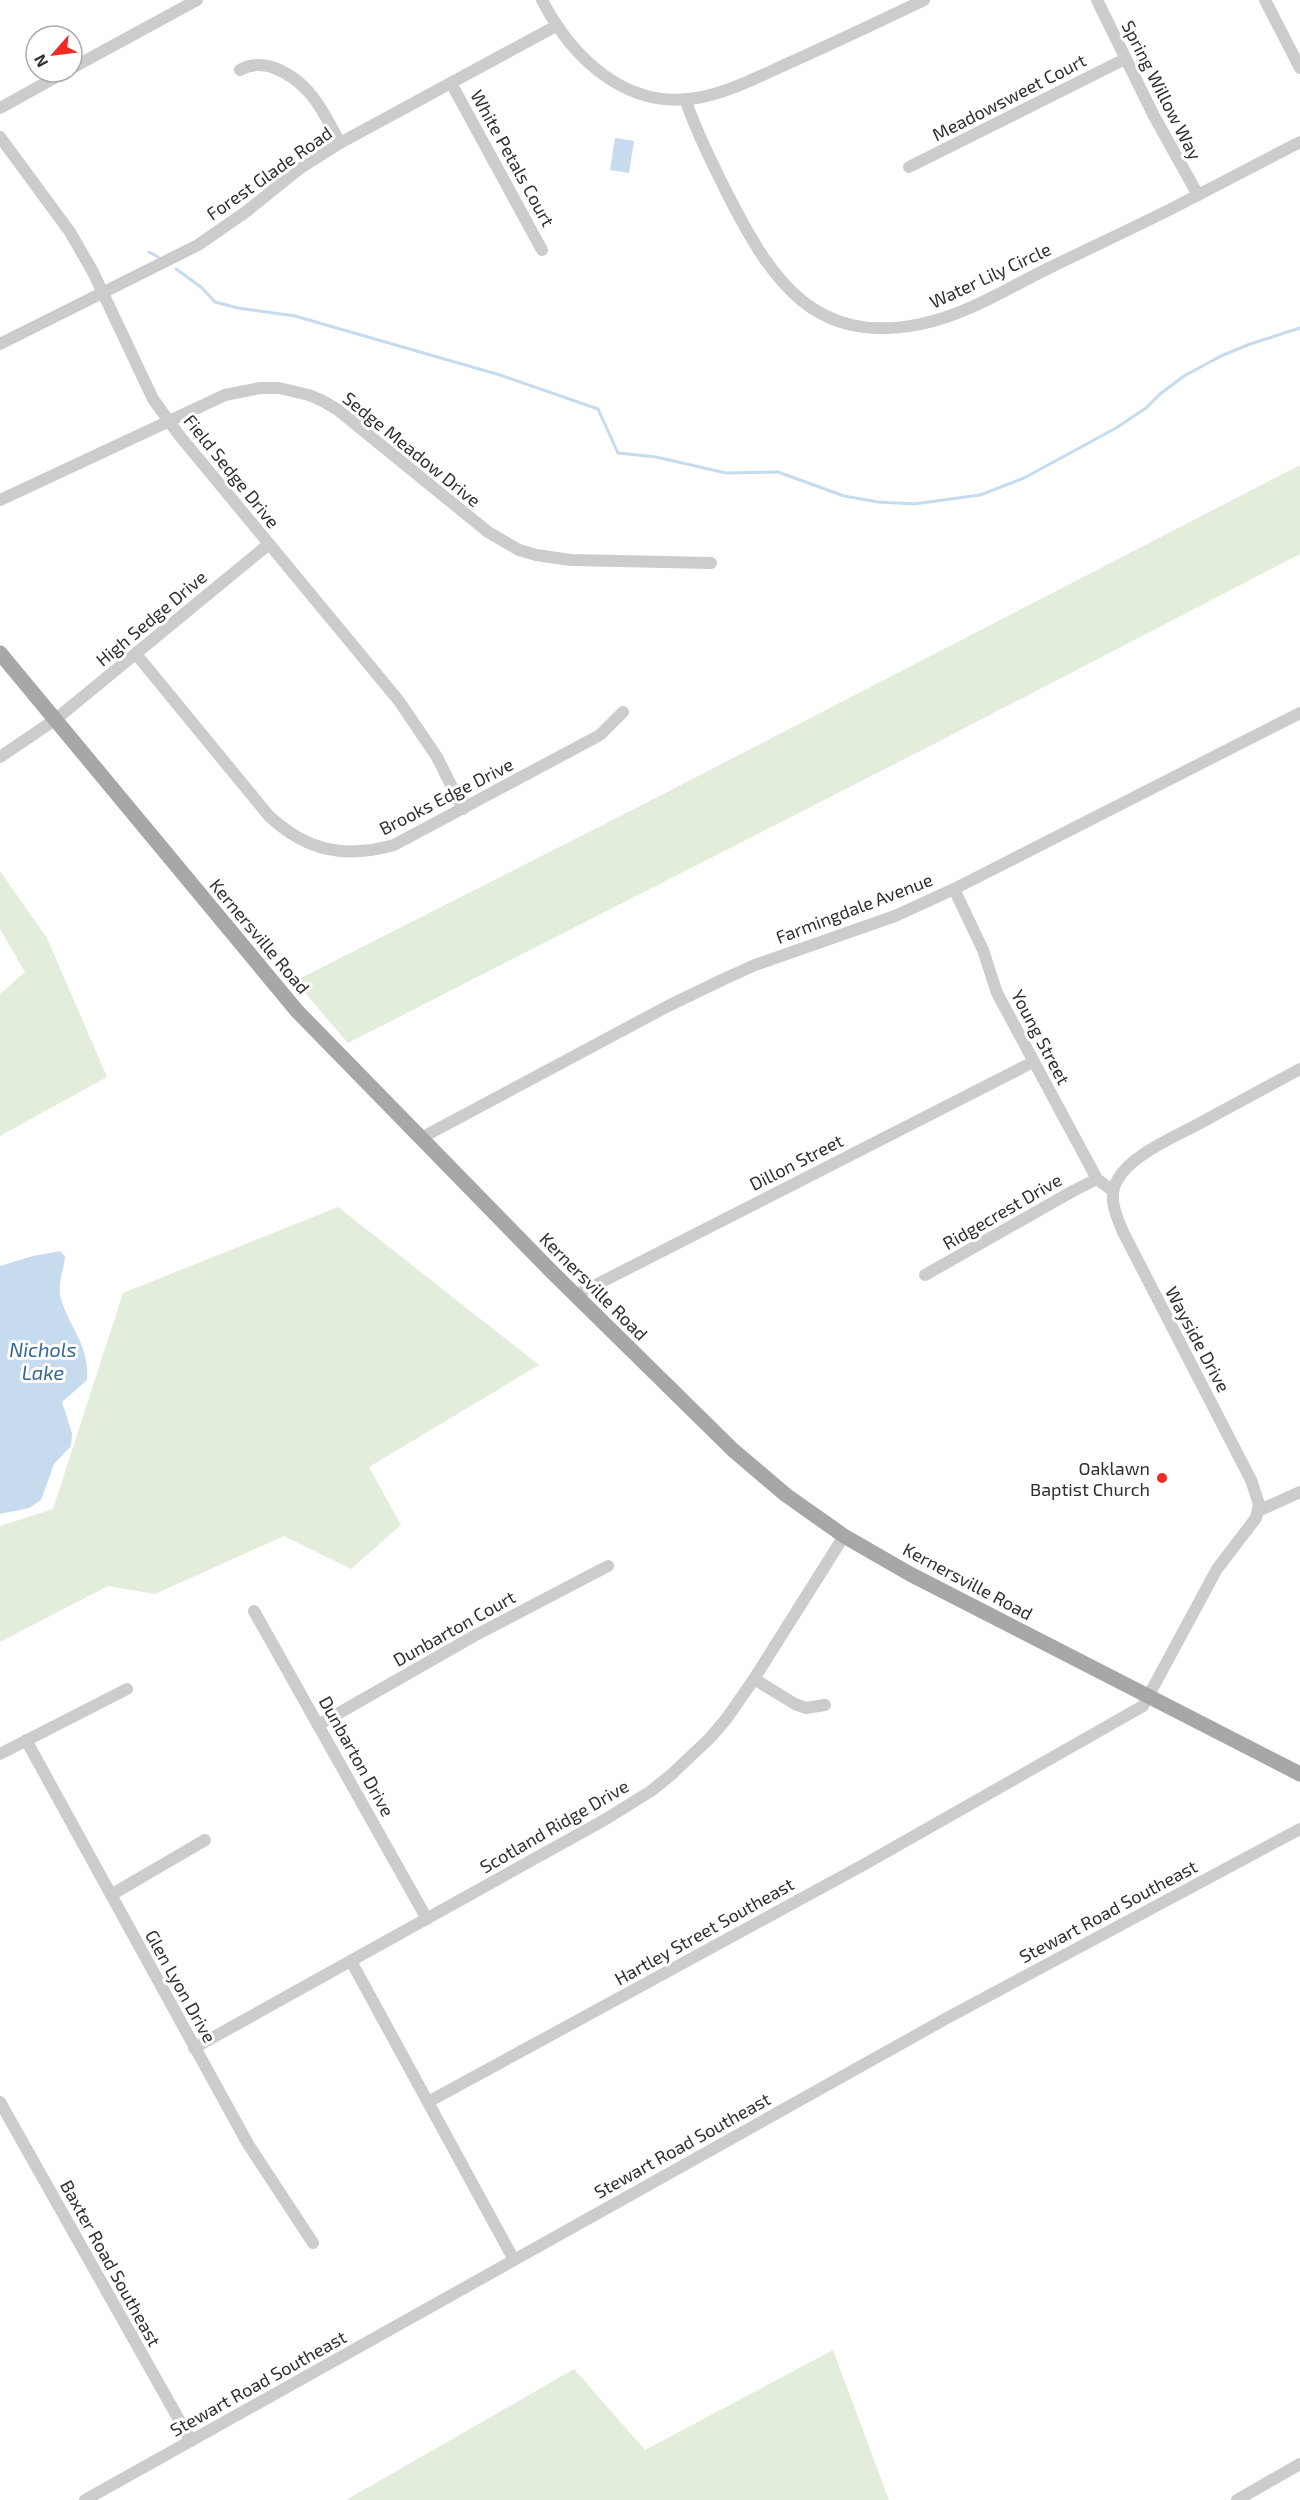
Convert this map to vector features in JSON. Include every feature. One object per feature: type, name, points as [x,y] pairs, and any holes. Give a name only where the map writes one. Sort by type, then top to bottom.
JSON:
[{"type":"main road","name":"Kernersville Road","points":[[0,653],[297,1011],[576,1295],[727,1444],[786,1495],[844,1536],[910,1574],[1300,1774]]},
{"type":"street","points":[[84,61],[197,0]]},
{"type":"street","points":[[542,0],[556,26],[591,67],[624,88],[644,95],[672,100],[734,88],[924,0]]},
{"type":"street","name":"Spring Willow Way","points":[[1097,0],[1125,59],[1198,195]]},
{"type":"street","points":[[1264,0],[1300,68]]},
{"type":"street","name":"Forest Glade Road","points":[[0,344],[198,245],[247,211],[299,169],[340,143],[556,26]]},
{"type":"street","name":"Meadowsweet Court","points":[[909,167],[1125,59]]},
{"type":"street","points":[[240,70],[248,65],[266,65],[286,72],[305,85],[321,107],[340,143]]},
{"type":"street","name":"White Petals Court","points":[[451,83],[542,250]]},
{"type":"street","points":[[0,108],[43,84]]},
{"type":"street","name":"Water Lily Circle","points":[[685,99],[694,126],[713,165],[766,263],[796,297],[819,312],[851,326],[895,329],[948,317],[1198,195],[1300,142]]},
{"type":"street","name":"Field Sedge Drive","points":[[0,137],[70,232],[102,292],[153,399],[419,728],[463,809]]},
{"type":"street","name":"Sedge Meadow Drive","points":[[0,500],[225,395],[260,388],[293,390],[323,401],[339,410],[488,532],[519,550],[562,559],[711,563]]},
{"type":"street","name":"High Sedge Drive","points":[[0,757],[56,719],[269,544]]},
{"type":"street","name":"Brooks Edge Drive","points":[[136,654],[270,816],[295,836],[312,844],[342,852],[376,850],[394,845],[600,735],[624,712]]},
{"type":"street","name":"Farmingdale Avenue","points":[[421,1138],[657,1012],[724,979],[755,965],[895,916],[954,889],[1300,713]]},
{"type":"street","name":"Young Street","points":[[954,889],[983,950],[997,993],[1097,1179],[1113,1191]]},
{"type":"street","name":"Dillon Street","points":[[576,1295],[1034,1062]]},
{"type":"street","points":[[1113,1191],[1117,1179],[1126,1168],[1150,1151],[1300,1069]]},
{"type":"street","name":"Ridgecrest Drive","points":[[925,1275],[1097,1179]]},
{"type":"street","name":"Wayside Drive","points":[[1113,1191],[1113,1202],[1123,1232],[1251,1480],[1258,1498],[1258,1511]]},
{"type":"street","points":[[1148,1698],[1217,1569],[1251,1526],[1258,1511],[1300,1492]]},
{"type":"street","name":"Scotland Ridge Drive","points":[[194,2048],[606,1819],[651,1791],[710,1738],[754,1679],[844,1536]]},
{"type":"street","name":"Dunbarton Court","points":[[318,1725],[474,1636],[608,1566]]},
{"type":"street","name":"Dunbarton Drive","points":[[254,1611],[427,1919]]},
{"type":"street","points":[[754,1679],[795,1704],[806,1708],[825,1704]]},
{"type":"street","points":[[0,1754],[127,1689]]},
{"type":"street","name":"Hartley Street Southeast","points":[[428,2102],[865,1864],[1143,1706],[1148,1698]]},
{"type":"street","name":"Glen Lyon Drive","points":[[26,1740],[254,2154],[313,2243]]},
{"type":"street","name":"Stewart Road Southeast","points":[[85,2500],[947,2018],[1300,1829]]},
{"type":"street","points":[[111,1895],[205,1840]]},
{"type":"street","points":[[351,1961],[514,2260]]},
{"type":"street","name":"Baxter Road Southeast","points":[[0,2102],[4,2118],[191,2441]]},
{"type":"street","points":[[1237,2500],[1300,2464]]},
{"type":"green space","points":[[1300,465],[1300,554],[932,745],[348,1043],[295,981],[642,805]]},
{"type":"green space","points":[[0,871],[47,938],[107,1077],[0,1136],[0,994],[25,972],[0,929]]},
{"type":"green space","points":[[338,1207],[539,1365],[369,1467],[401,1525],[351,1569],[284,1536],[155,1594],[108,1586],[0,1642],[0,1526],[53,1509],[123,1293]]},
{"type":"green space","points":[[833,2350],[889,2500],[346,2500],[574,2369],[645,2450]]},
{"type":"water","points":[[615,138],[634,141],[629,173],[610,170]]},
{"type":"water","name":"Nichols Lake","points":[[60,1251],[65,1256],[60,1282],[61,1299],[82,1347],[87,1380],[62,1402],[72,1433],[71,1446],[54,1464],[41,1500],[29,1508],[0,1514],[0,1266]]},
{"type":"waterway","points":[[149,252],[158,257]]},
{"type":"waterway","points":[[176,269],[201,287],[215,302],[238,308],[295,316],[500,375],[598,409],[618,453],[656,457],[726,473],[778,472],[844,496],[878,502],[914,504],[980,495],[1024,478],[1116,428],[1146,408],[1184,376],[1221,356],[1300,328]]},
{"type":"place","name":"Oaklawn Baptist Church","points":[[1162,1478]]}]
